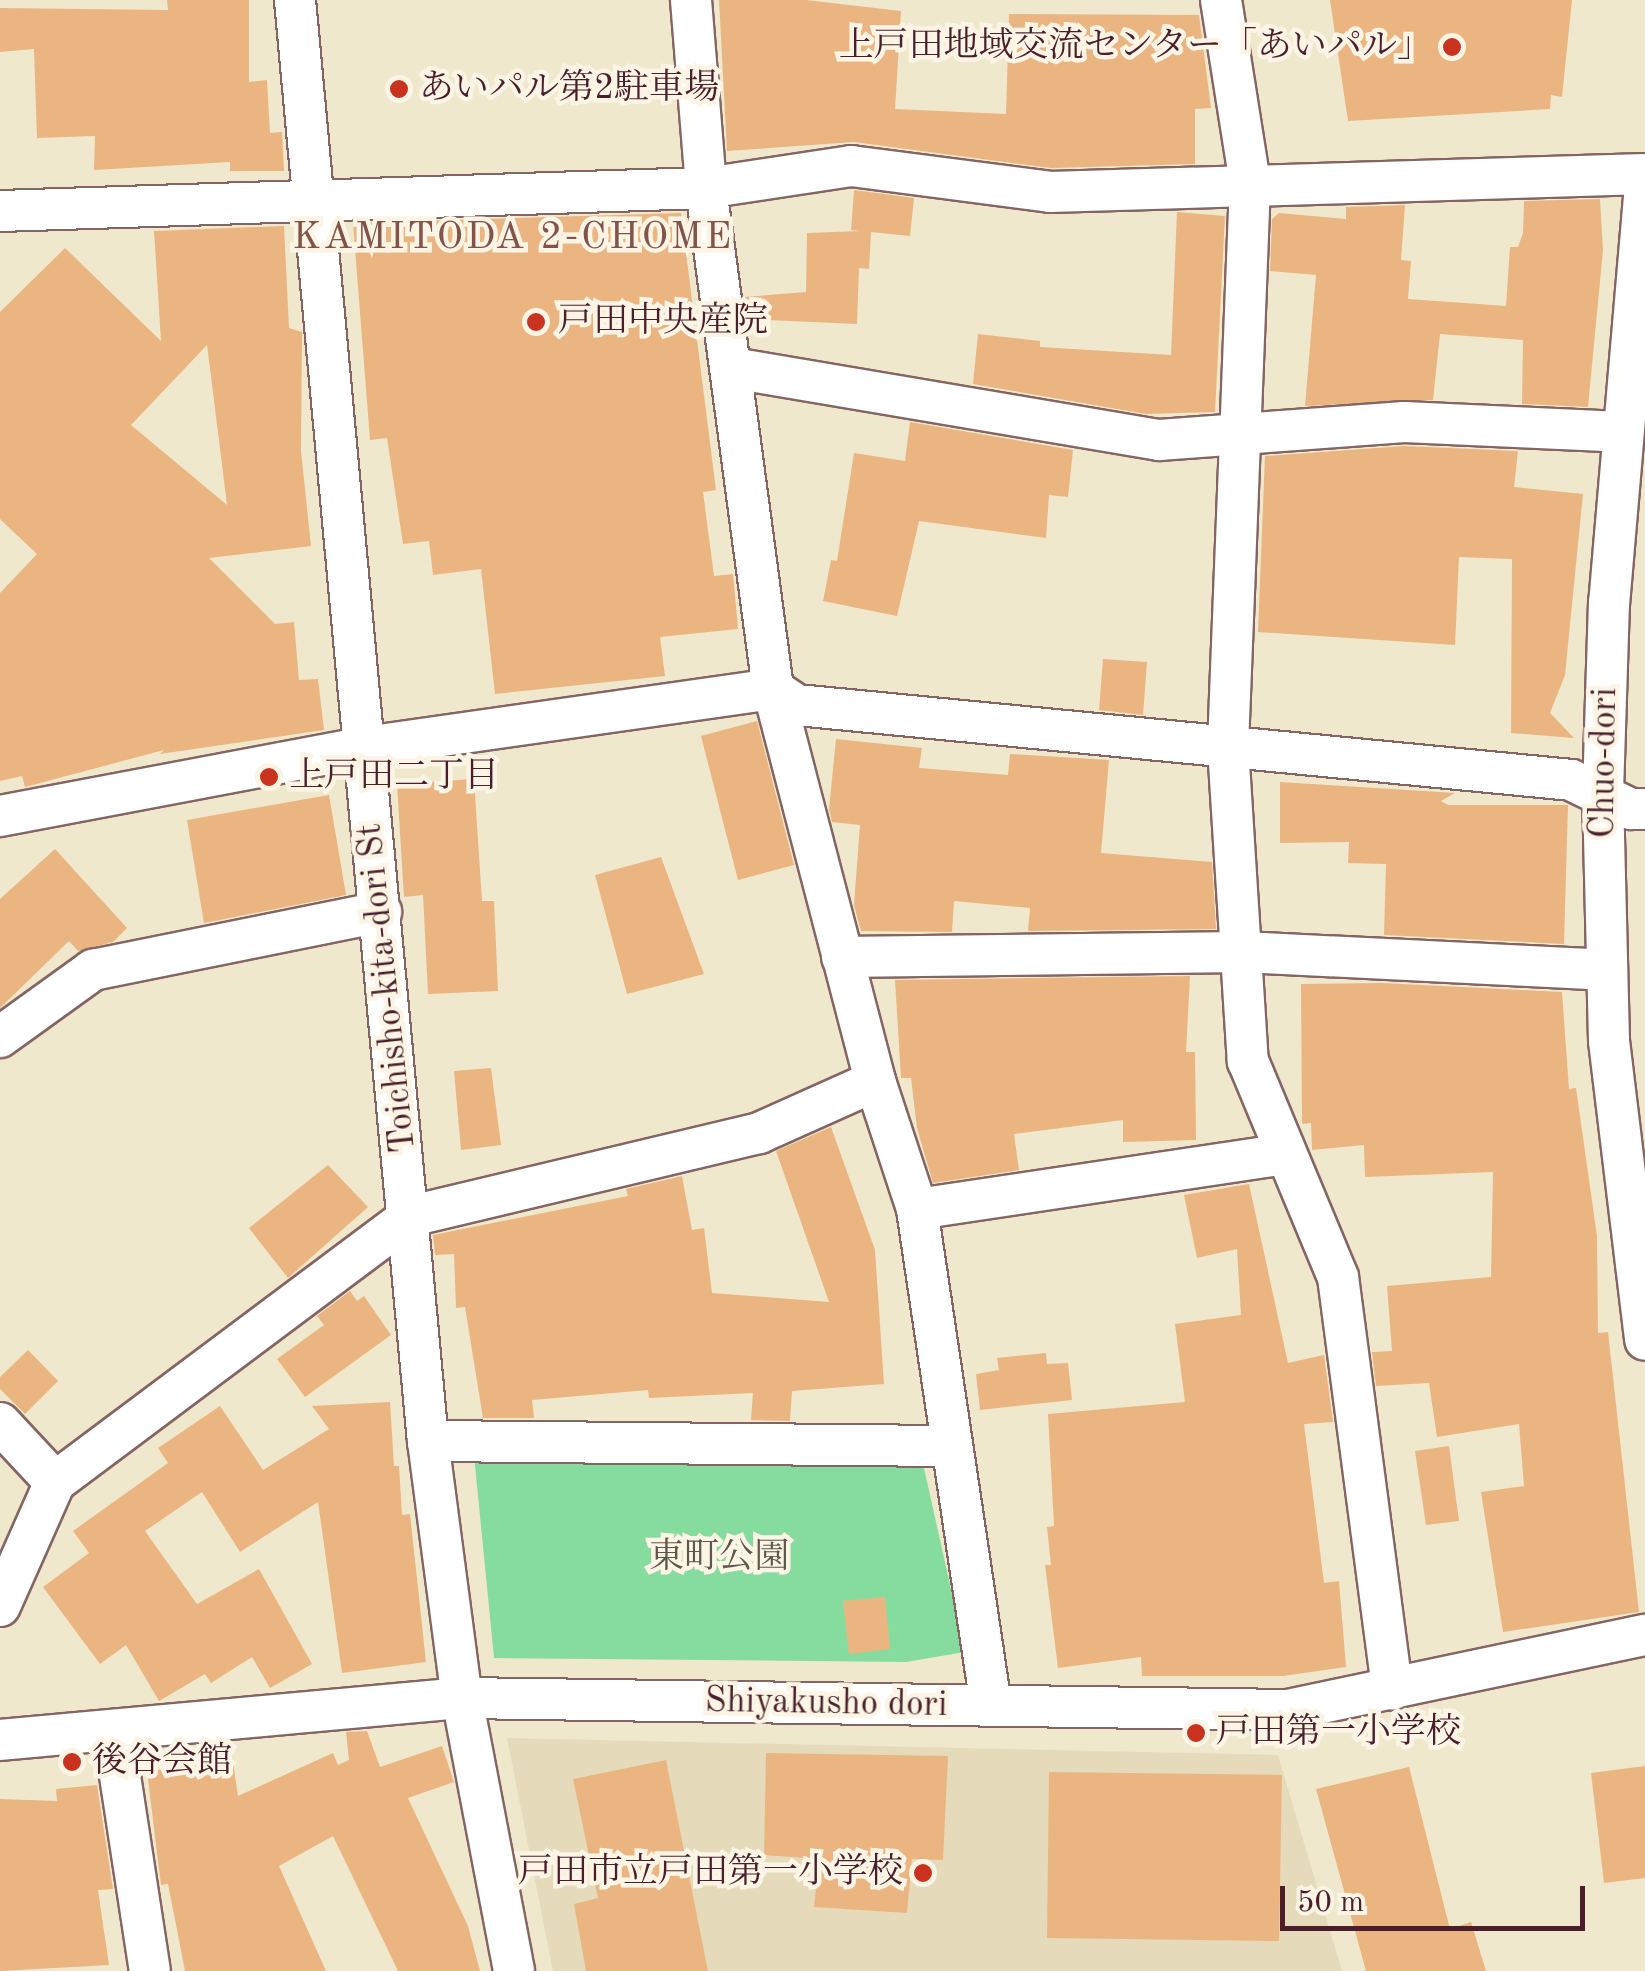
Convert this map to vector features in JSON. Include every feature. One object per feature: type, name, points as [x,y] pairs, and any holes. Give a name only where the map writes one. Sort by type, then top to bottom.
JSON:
[{"type":"street","name":"Toichisho-kita-dori St","points":[[295,0],[411,1216],[428,1442],[462,1698],[514,1971]]},
{"type":"street","points":[[691,0],[706,188],[773,689],[875,1081],[916,1208],[991,1706]]},
{"type":"street","points":[[1220,0],[1250,184],[1245,434],[1228,747],[1248,1061],[1338,1277],[1392,1689]]},
{"type":"street","points":[[0,210],[706,188],[852,166],[1050,192],[1645,174]]},
{"type":"street","name":"Chuo-dori","points":[[1644,1327],[1605,970],[1602,795],[1622,432],[1645,185]]},
{"type":"street","points":[[733,368],[1160,440],[1404,422],[1622,432]]},
{"type":"street","points":[[0,816],[365,747],[773,689],[797,706],[1571,780],[1645,809]]},
{"type":"street","points":[[0,1036],[93,970],[381,912]]},
{"type":"street","points":[[842,957],[1243,952],[1605,970]]},
{"type":"street","points":[[0,1606],[55,1482],[411,1216],[759,1133],[875,1081]]},
{"type":"street","points":[[916,1208],[1286,1154]]},
{"type":"street","points":[[0,1423],[55,1482]]},
{"type":"street","points":[[428,1442],[952,1446]]},
{"type":"street","name":"Shiyakusho dori","points":[[0,1740],[462,1698],[1288,1710],[1645,1635]]},
{"type":"street","points":[[114,1730],[150,1971]]},
{"type":"shaded area","name":"戸田市立戸田第一小学校","points":[[507,1738],[1278,1755],[1342,1971],[553,1971]]},
{"type":"green space","name":"東町公園","points":[[474,1455],[922,1459],[965,1652],[906,1662],[494,1658]]},
{"type":"building","points":[[167,0],[249,0],[249,82],[267,80],[270,133],[282,132],[284,171],[230,171],[230,162],[94,170],[95,136],[37,138],[34,49],[0,52],[0,8],[168,10]]},
{"type":"building","points":[[719,0],[806,0],[901,11],[895,109],[1006,114],[1009,14],[1199,15],[1211,108],[1195,109],[1195,164],[1051,168],[854,142],[727,151]]},
{"type":"building","name":"上戸田地域交流センター「あいパル」","points":[[1330,0],[1572,0],[1562,97],[1551,95],[1550,109],[1348,121]]},
{"type":"building","points":[[854,190],[914,198],[910,236],[871,232],[869,269],[859,268],[857,324],[748,319],[744,297],[806,292],[807,233],[860,231],[851,230]]},
{"type":"building","points":[[1600,199],[1603,250],[1588,407],[1522,404],[1523,340],[1440,334],[1433,400],[1305,406],[1316,275],[1270,271],[1272,219],[1279,213],[1346,219],[1346,207],[1405,205],[1401,260],[1411,261],[1408,299],[1506,306],[1510,247],[1518,247],[1523,233],[1524,201]]},
{"type":"building","points":[[1177,212],[1225,216],[1215,412],[1146,414],[973,384],[978,334],[1040,341],[1040,347],[1171,355]]},
{"type":"building","points":[[681,213],[716,490],[703,492],[714,576],[733,574],[738,629],[660,637],[665,676],[495,694],[481,569],[433,575],[429,541],[403,544],[387,438],[370,440],[353,223]]},
{"type":"building","points":[[284,226],[289,328],[302,332],[301,451],[311,546],[209,558],[275,624],[294,622],[299,680],[318,679],[324,730],[160,754],[164,750],[25,787],[22,776],[0,781],[0,593],[37,554],[0,519],[0,312],[65,248],[161,341],[154,231]],"holes":[[[207,345],[227,505],[131,425]]]},
{"type":"building","points":[[910,422],[1073,450],[1068,497],[1049,495],[1046,538],[919,521],[897,616],[823,601],[831,560],[837,561],[854,453],[905,461]]},
{"type":"building","points":[[1404,446],[1518,451],[1514,487],[1583,494],[1565,675],[1550,713],[1574,738],[1511,733],[1512,559],[1459,557],[1455,645],[1258,632],[1265,456]]},
{"type":"building","points":[[1103,659],[1147,662],[1143,715],[1099,710]]},
{"type":"building","points":[[757,721],[794,865],[738,880],[701,736]]},
{"type":"building","points":[[836,739],[922,748],[919,768],[1008,775],[1010,754],[1109,760],[1101,853],[1212,862],[1216,929],[1028,931],[1030,908],[954,901],[952,932],[861,931],[854,905],[860,825],[832,822],[829,809]]},
{"type":"building","points":[[474,779],[482,901],[494,901],[498,991],[428,994],[423,895],[404,897],[397,784]]},
{"type":"building","points":[[1280,782],[1455,793],[1441,801],[1448,805],[1568,805],[1564,944],[1384,935],[1386,864],[1348,863],[1349,842],[1280,843]]},
{"type":"building","points":[[329,795],[346,895],[204,923],[187,820]]},
{"type":"building","points":[[55,849],[127,928],[113,942],[78,951],[69,941],[0,1008],[0,899]]},
{"type":"building","points":[[661,857],[704,974],[627,994],[595,875]]},
{"type":"building","points":[[1190,976],[1186,1052],[1195,1052],[1196,1140],[1123,1142],[1123,1120],[1014,1134],[1019,1170],[933,1183],[917,1128],[911,1078],[901,1078],[895,980]]},
{"type":"building","points":[[1382,983],[1562,992],[1569,1089],[1576,1088],[1597,1236],[1598,1333],[1608,1332],[1639,1612],[1503,1632],[1481,1492],[1524,1486],[1519,1424],[1437,1437],[1429,1383],[1376,1386],[1372,1352],[1392,1351],[1387,1286],[1491,1277],[1493,1172],[1365,1177],[1364,1145],[1312,1150],[1311,1123],[1302,1124],[1301,984]]},
{"type":"building","points":[[491,1068],[501,1145],[461,1150],[454,1071]]},
{"type":"building","points":[[831,1127],[875,1250],[884,1384],[792,1391],[790,1421],[751,1420],[753,1393],[649,1398],[648,1390],[532,1400],[534,1418],[483,1418],[465,1307],[456,1308],[454,1254],[435,1255],[433,1235],[628,1196],[626,1189],[682,1176],[692,1230],[704,1228],[712,1293],[829,1302],[776,1151]]},
{"type":"building","points":[[328,1165],[368,1207],[288,1278],[249,1228]]},
{"type":"building","points":[[1249,1184],[1288,1363],[1324,1355],[1333,1422],[1304,1424],[1324,1583],[1339,1581],[1346,1667],[1283,1676],[1142,1676],[1141,1657],[1058,1668],[1045,1565],[1051,1565],[1047,1527],[1054,1526],[1048,1414],[1185,1402],[1175,1324],[1241,1315],[1237,1249],[1197,1258],[1184,1195]]},
{"type":"building","points":[[350,1291],[357,1301],[364,1296],[391,1335],[305,1397],[277,1359],[324,1325],[317,1316]]},
{"type":"building","points":[[28,1350],[58,1381],[25,1414],[0,1389],[0,1377]]},
{"type":"building","points":[[1046,1353],[1047,1364],[1068,1363],[1072,1400],[980,1410],[976,1374],[999,1370],[997,1358]]},
{"type":"building","points":[[390,1402],[394,1466],[399,1466],[402,1515],[410,1514],[426,1662],[342,1673],[318,1502],[240,1552],[202,1492],[145,1531],[197,1604],[259,1569],[312,1664],[270,1688],[252,1657],[211,1683],[205,1674],[159,1701],[126,1645],[100,1664],[43,1587],[89,1553],[73,1531],[168,1463],[158,1448],[220,1406],[263,1470],[329,1429],[312,1406]]},
{"type":"building","points":[[1449,1446],[1459,1521],[1426,1525],[1415,1451]]},
{"type":"building","points":[[885,1597],[890,1649],[849,1654],[843,1601]]},
{"type":"building","points":[[367,1731],[380,1767],[442,1746],[454,1782],[408,1798],[468,1926],[480,1971],[398,1971],[333,1836],[279,1866],[326,1971],[185,1971],[168,1884],[161,1885],[147,1771],[233,1762],[238,1796],[333,1753],[338,1765],[349,1760],[346,1732]]},
{"type":"building","points":[[766,1753],[948,1756],[943,1860],[912,1859],[907,1913],[814,1907],[819,1859],[764,1855]]},
{"type":"building","points":[[666,1760],[708,1971],[586,1971],[574,1904],[598,1898],[573,1779]]},
{"type":"building","points":[[1645,1766],[1645,1878],[1604,1883],[1591,1773]]},
{"type":"building","points":[[1409,1767],[1450,1929],[1471,1922],[1486,1971],[1366,1971],[1316,1789]]},
{"type":"building","points":[[1049,1772],[1282,1775],[1279,1941],[1047,1938]]},
{"type":"building","points":[[97,1785],[113,1889],[98,1890],[109,1965],[0,1971],[0,1799],[57,1801],[56,1789]]},
{"type":"place","name":"上戸田地域交流センター「あいパル」","points":[[1452,47]]},
{"type":"place","name":"あいパル第2駐車場","points":[[399,89]]},
{"type":"place","name":"戸田中央産院","points":[[536,322]]},
{"type":"place","name":"上戸田二丁目","points":[[269,777]]},
{"type":"place","name":"戸田第一小学校","points":[[1196,1733]]},
{"type":"place","name":"後谷会館","points":[[72,1762]]},
{"type":"place","name":"戸田市立戸田第一小学校","points":[[923,1873]]},
{"type":"district","name":"KAMITODA 2-CHOME","points":[[513,239]]}]
